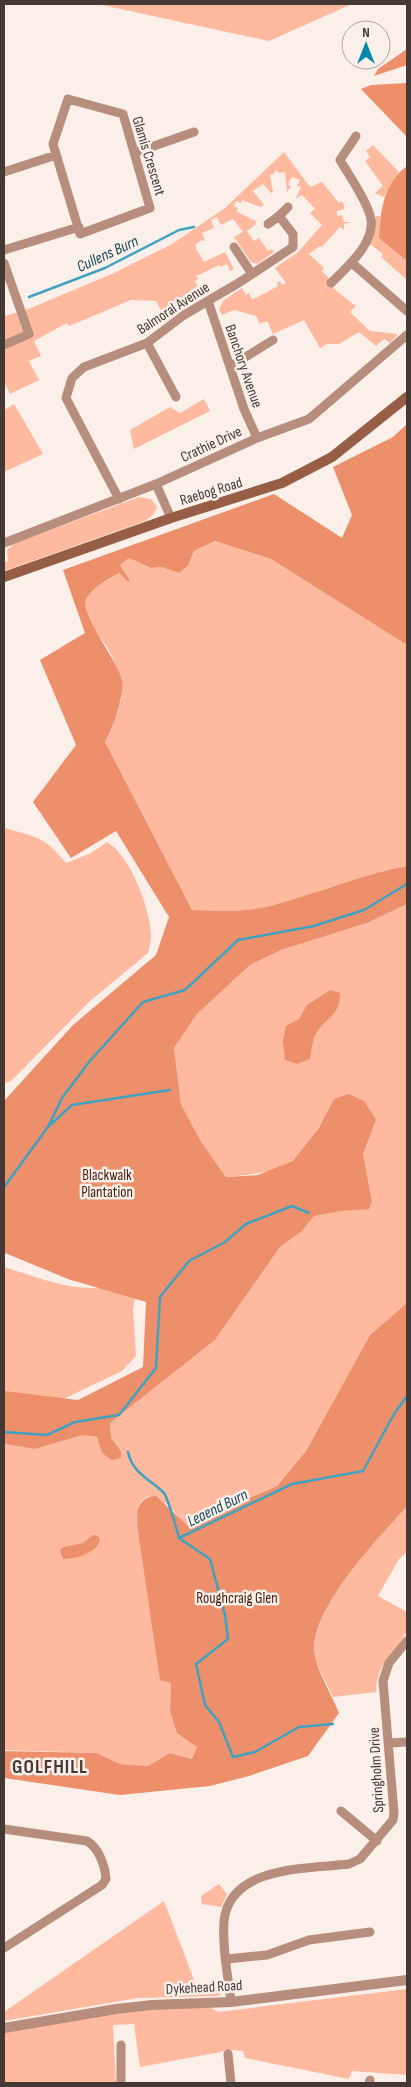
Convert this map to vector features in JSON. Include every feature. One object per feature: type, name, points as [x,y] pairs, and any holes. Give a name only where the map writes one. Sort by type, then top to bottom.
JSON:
[{"type":"main road","name":"Raebog Road","points":[[4,577],[170,518],[228,502],[306,472],[351,442],[407,397]]},
{"type":"street","name":"Glamis Crescent","points":[[68,98],[123,114],[134,153],[150,208],[80,234],[53,144],[68,98]]},
{"type":"street","points":[[134,153],[194,132]]},
{"type":"street","points":[[331,284],[352,263],[367,241],[370,216],[340,160],[356,136]]},
{"type":"street","points":[[4,172],[56,155]]},
{"type":"street","points":[[268,224],[288,207]]},
{"type":"street","name":"Balmoral Avenue","points":[[119,499],[66,398],[72,378],[84,367],[147,343],[170,324],[293,247],[293,234],[279,216]]},
{"type":"street","points":[[4,250],[79,227]]},
{"type":"street","points":[[234,247],[252,274]]},
{"type":"street","points":[[4,263],[29,334],[4,345]]},
{"type":"street","points":[[352,263],[407,311]]},
{"type":"street","name":"Banchory Avenue","points":[[208,301],[244,409],[257,438]]},
{"type":"street","name":"Crathie Drive","points":[[4,543],[156,484],[257,438],[309,419],[407,335]]},
{"type":"street","points":[[231,366],[273,340]]},
{"type":"street","points":[[147,343],[176,397]]},
{"type":"street","points":[[156,484],[170,518]]},
{"type":"street","name":"Springholm Drive","points":[[232,2002],[224,1932],[226,1911],[231,1899],[244,1885],[269,1873],[349,1864],[360,1859],[393,1820],[389,1743],[383,1681],[385,1670],[407,1641]]},
{"type":"street","points":[[389,1743],[407,1742]]},
{"type":"street","points":[[340,1811],[377,1841]]},
{"type":"street","points":[[4,1830],[87,1841],[93,1844],[103,1862],[106,1879],[102,1885],[4,1947]]},
{"type":"street","points":[[227,1959],[267,1955],[309,1940],[370,1932]]},
{"type":"street","name":"Dykehead Road","points":[[4,2028],[152,2005],[232,2002],[407,1980]]},
{"type":"street","points":[[121,2045],[121,2083]]},
{"type":"street","points":[[228,2054],[231,2083]]},
{"type":"shaded area","points":[[97,4],[352,4],[269,41]]},
{"type":"shaded area","points":[[373,145],[399,172],[384,197],[375,193],[383,186],[365,161],[370,157],[366,151]]},
{"type":"shaded area","points":[[284,152],[310,187],[322,182],[339,203],[342,201],[345,209],[337,211],[337,216],[342,215],[344,222],[352,222],[344,224],[344,230],[340,227],[322,247],[320,246],[309,254],[324,268],[322,271],[328,277],[334,289],[356,306],[350,312],[370,331],[398,334],[390,343],[384,339],[376,346],[359,332],[339,344],[327,344],[320,348],[304,320],[273,334],[267,321],[260,324],[256,316],[234,310],[222,315],[219,309],[224,300],[242,288],[246,295],[249,293],[252,299],[278,286],[277,283],[280,281],[282,285],[286,283],[275,268],[298,252],[322,225],[310,213],[315,209],[302,195],[296,198],[301,187],[297,186],[300,180],[292,177],[288,185],[291,186],[287,192],[285,172],[279,173],[276,170],[274,174],[270,175],[273,192],[271,193],[263,184],[253,191],[264,205],[261,207],[242,200],[241,203],[236,201],[234,206],[238,208],[237,212],[256,221],[255,225],[247,231],[254,241],[259,238],[268,251],[272,249],[274,252],[257,264],[251,262],[234,237],[243,232],[233,219],[221,225],[217,217],[211,220],[214,228],[202,233],[205,241],[202,240],[196,244],[196,249],[204,262],[225,252],[234,269],[230,271],[227,264],[221,267],[219,265],[199,275],[196,274],[198,279],[195,281],[198,287],[195,289],[199,298],[166,320],[156,301],[131,300],[69,326],[67,323],[34,341],[41,356],[29,361],[39,380],[10,394],[4,381],[4,316],[26,310],[114,273],[172,244],[225,208]]},
{"type":"shaded area","points":[[376,216],[380,216],[379,238],[407,261],[407,280],[381,257],[383,254],[370,244]]},
{"type":"shaded area","points":[[204,399],[210,411],[134,449],[130,430],[170,407],[180,413]]},
{"type":"shaded area","points":[[14,404],[43,454],[4,472],[4,410]]},
{"type":"shaded area","points":[[139,497],[151,499],[157,507],[153,515],[145,521],[4,571],[4,562],[8,561],[7,550],[15,543]]},
{"type":"shaded area","points":[[215,541],[271,559],[407,645],[407,866],[257,909],[192,910],[105,742],[122,695],[113,658],[93,628],[85,606],[86,599],[92,591],[119,573],[128,582],[130,579],[120,565],[129,558],[151,568],[161,567],[179,573],[188,566],[194,551]]},
{"type":"shaded area","points":[[4,828],[25,833],[45,842],[66,863],[91,853],[107,842],[124,859],[137,883],[147,910],[151,941],[148,953],[90,1001],[12,1080],[4,1084]]},
{"type":"shaded area","points":[[407,904],[407,1303],[370,1335],[306,1451],[277,1486],[186,1525],[167,1504],[148,1496],[140,1502],[137,1516],[148,1583],[171,1683],[170,1711],[197,1747],[192,1759],[170,1753],[148,1766],[120,1764],[96,1753],[4,1750],[4,1444],[35,1449],[82,1435],[97,1437],[102,1453],[121,1451],[111,1438],[110,1423],[215,1340],[280,1247],[302,1231],[314,1216],[372,1201],[363,1154],[376,1120],[334,1099],[310,1141],[293,1161],[270,1171],[226,1177],[200,1140],[181,1104],[174,1048],[197,1014],[250,965],[281,950],[367,923]]},
{"type":"shaded area","points":[[4,1267],[55,1283],[87,1288],[121,1284],[139,1277],[133,1309],[136,1356],[122,1371],[53,1404],[4,1395]]},
{"type":"shaded area","points":[[407,1506],[407,1552],[399,1559],[378,1596],[407,1612],[407,1626],[404,1636],[380,1671],[376,1692],[333,1697],[320,1671],[315,1655],[316,1636],[323,1616],[334,1595],[363,1555]]},
{"type":"shaded area","points":[[219,1884],[227,1894],[221,1907],[202,1904],[201,1896]]},
{"type":"shaded area","points":[[164,1901],[199,1993],[224,1990],[219,1996],[138,1998],[4,2021],[4,2012]]},
{"type":"shaded area","points":[[407,1989],[407,2075],[352,2071],[349,2079],[245,2058],[243,2051],[231,2050],[140,2067],[134,2024],[113,2025],[116,2083],[4,2083],[4,2029],[38,2022],[205,2004],[218,2012]]},
{"type":"green space","points":[[407,49],[407,65],[374,76],[377,70],[391,70],[391,60]]},
{"type":"green space","points":[[407,83],[407,137],[361,89],[371,85]]},
{"type":"green space","points":[[407,166],[407,261],[379,238],[382,208],[388,189],[399,173]]},
{"type":"green space","name":"Blackwalk Plantation","points":[[407,424],[407,645],[271,559],[215,541],[194,551],[188,566],[179,573],[161,567],[151,568],[129,558],[120,565],[130,580],[128,582],[119,573],[110,578],[89,595],[85,606],[93,626],[114,661],[122,681],[120,703],[105,742],[192,910],[257,909],[407,866],[407,904],[367,923],[281,950],[250,965],[197,1014],[174,1048],[181,1104],[200,1140],[226,1177],[258,1175],[293,1161],[318,1129],[334,1099],[349,1094],[364,1101],[376,1120],[363,1154],[372,1201],[369,1209],[340,1211],[314,1216],[302,1231],[280,1247],[215,1340],[110,1423],[111,1438],[121,1451],[121,1458],[112,1460],[102,1453],[97,1437],[82,1435],[35,1449],[4,1444],[4,1391],[78,1400],[143,1367],[146,1302],[68,1279],[5,1253],[4,1101],[73,1025],[156,955],[169,917],[116,831],[71,858],[33,802],[76,745],[40,660],[85,633],[63,570],[274,494],[342,538],[352,515],[333,467],[393,437]]},
{"type":"green space","points":[[330,990],[340,993],[340,1000],[336,1010],[317,1032],[310,1059],[297,1064],[285,1060],[283,1041],[286,1026],[299,1019],[307,1005]]},
{"type":"green space","name":"Roughcraig Glen","points":[[407,1303],[407,1506],[347,1576],[322,1618],[315,1638],[315,1656],[319,1670],[339,1713],[308,1756],[249,1776],[210,1786],[120,1795],[4,1778],[4,1751],[96,1753],[120,1764],[148,1766],[170,1753],[192,1759],[197,1747],[177,1733],[170,1711],[171,1683],[160,1680],[138,1531],[137,1518],[141,1503],[149,1497],[156,1496],[187,1525],[277,1486],[306,1451],[370,1335]]},
{"type":"green space","points":[[93,1535],[98,1536],[100,1541],[94,1549],[79,1557],[63,1559],[60,1550],[64,1547],[83,1543]]},
{"type":"waterway","name":"Cullens Burn","points":[[29,297],[105,268],[179,230],[194,227]]},
{"type":"waterway","points":[[4,1187],[48,1127],[62,1098],[89,1062],[143,1002],[185,990],[238,940],[314,926],[364,910],[407,884]]},
{"type":"waterway","points":[[49,1126],[72,1105],[170,1090]]},
{"type":"waterway","points":[[4,1432],[47,1435],[75,1422],[119,1415],[156,1368],[160,1297],[189,1261],[225,1242],[246,1224],[292,1206],[309,1213]]},
{"type":"waterway","name":"Leaend Burn","points":[[333,1724],[299,1727],[255,1752],[233,1757],[219,1722],[205,1705],[196,1664],[228,1639],[225,1615],[210,1559],[179,1538],[292,1484],[363,1471],[394,1414],[407,1396]]},
{"type":"waterway","points":[[128,1452],[133,1465],[138,1471],[164,1493],[170,1506],[179,1538]]},
{"type":"district","name":"GOLFHILL","points":[[50,1766]]}]
